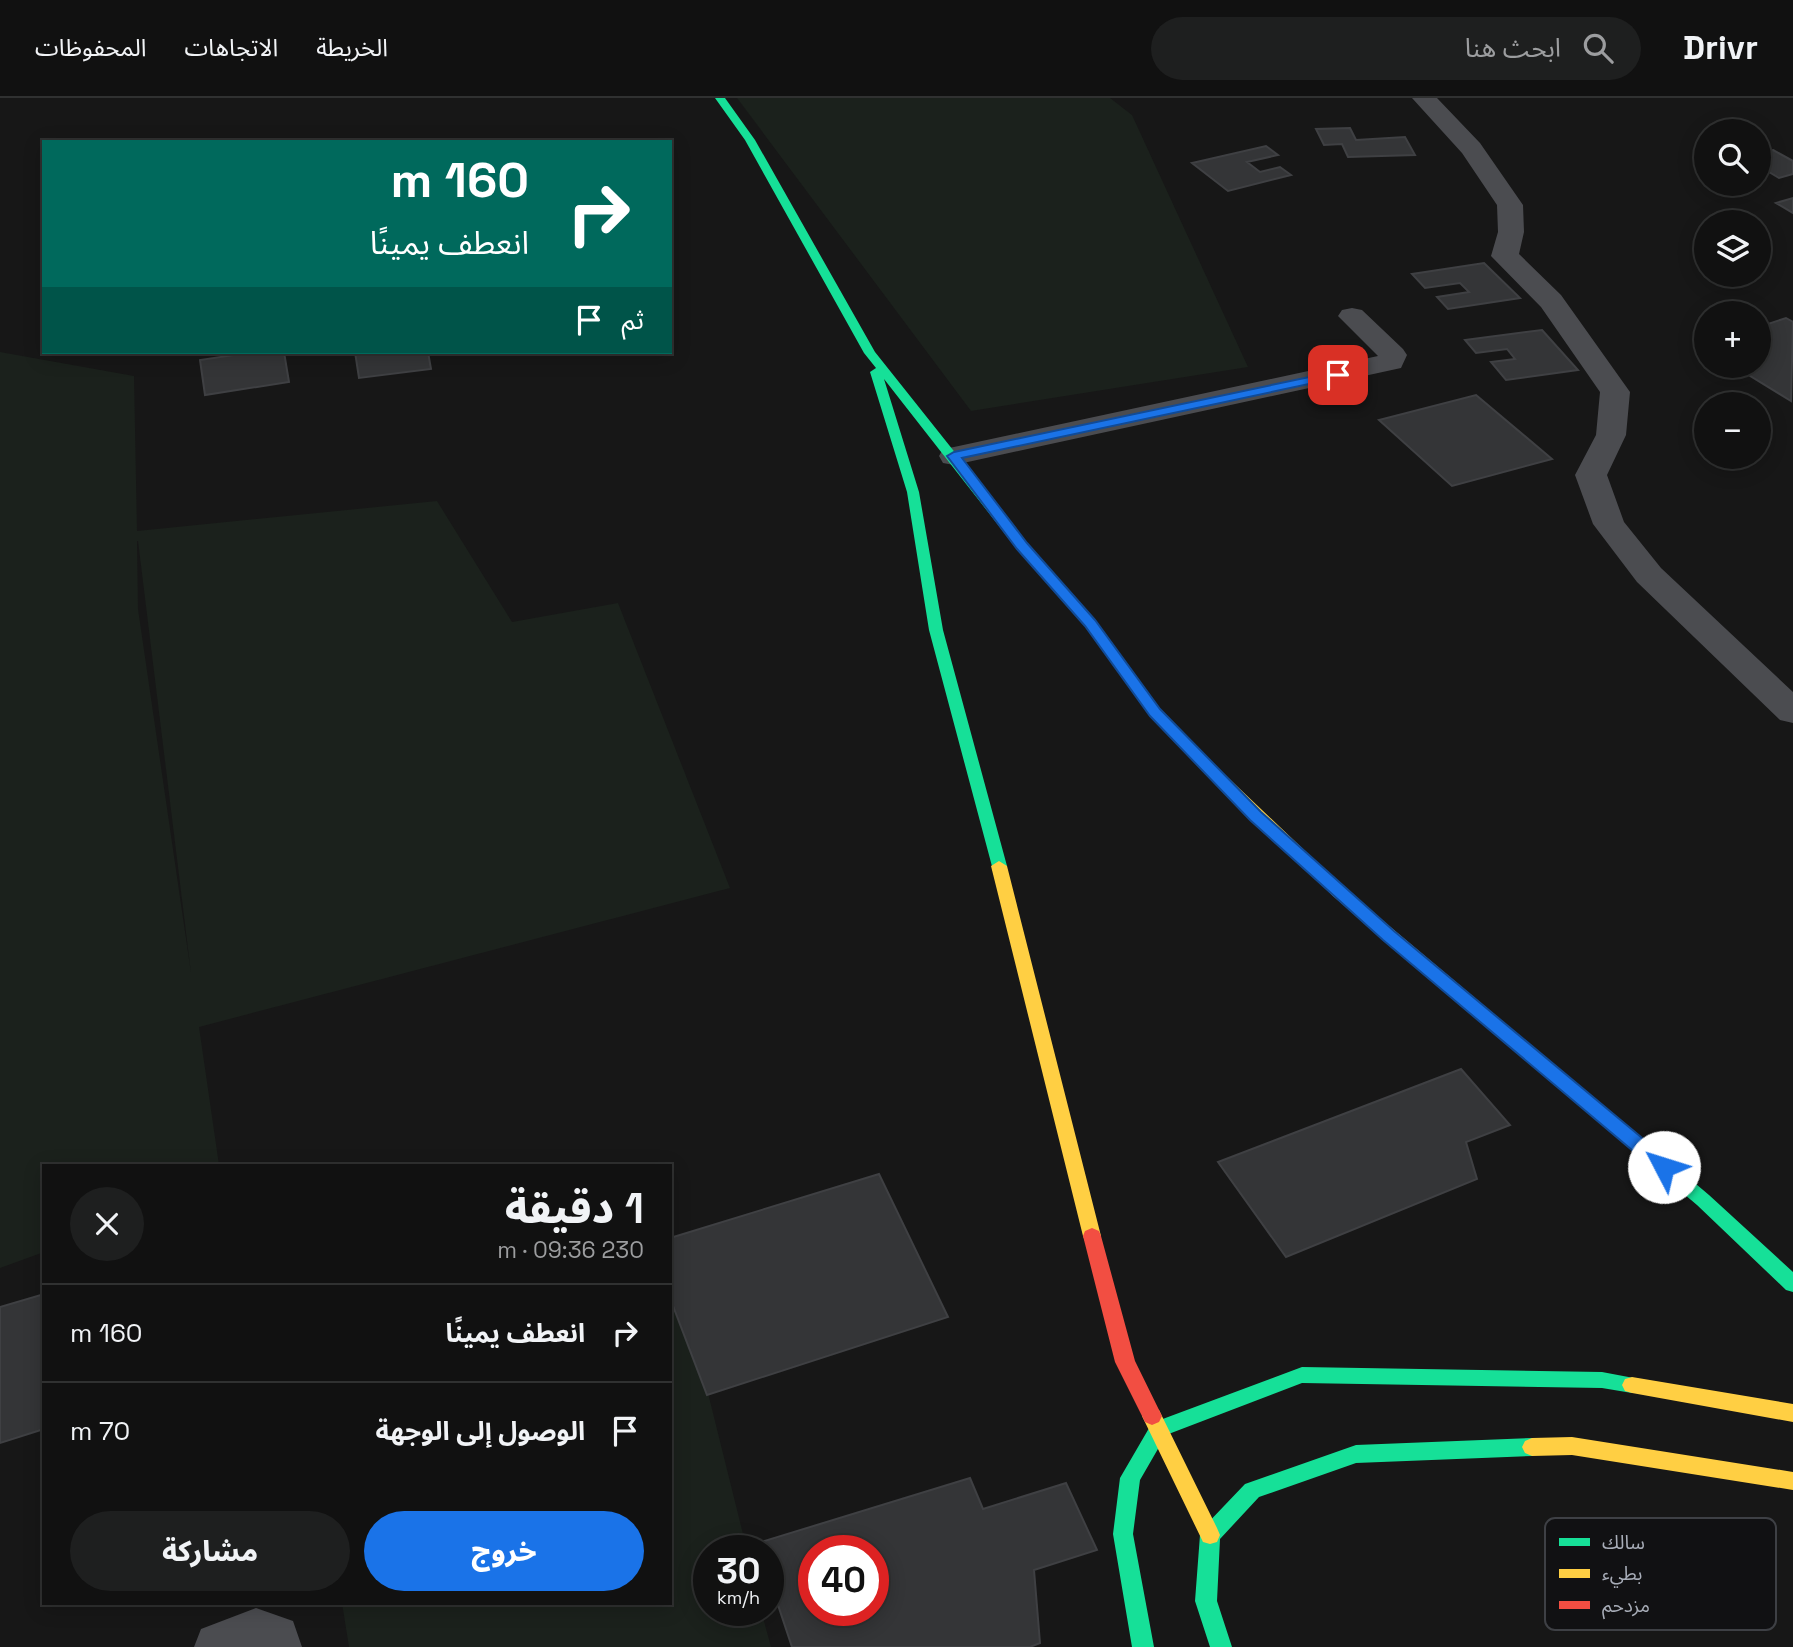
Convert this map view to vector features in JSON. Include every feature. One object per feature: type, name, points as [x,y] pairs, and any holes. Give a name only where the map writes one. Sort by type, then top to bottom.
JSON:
[{"type":"street","points":[[720,98],[750,141],[870,353],[954,456],[1022,546],[1090,623],[1155,712],[1255,816],[1389,936],[1703,1200],[1793,1284]]},
{"type":"street","points":[[1424,98],[1471,148],[1510,205],[1511,232],[1505,256],[1551,301],[1615,392],[1611,435],[1591,475],[1609,524],[1648,575],[1793,712]]},
{"type":"street","points":[[954,456],[1391,362],[1393,355],[1352,316]]},
{"type":"street","points":[[870,353],[913,492],[936,630],[1023,956],[1068,1145],[1125,1362],[1210,1535],[1206,1601],[1221,1647]]},
{"type":"street","points":[[1143,1647],[1124,1534],[1130,1478],[1159,1429],[1302,1375],[1602,1380],[1793,1413]]},
{"type":"street","points":[[1210,1535],[1252,1490],[1356,1454],[1572,1446],[1793,1480]]},
{"type":"street","points":[[220,1647],[256,1633],[274,1639],[276,1647]]},
{"type":"shaded area","points":[[737,98],[1110,98],[1132,115],[1248,367],[971,411]]},
{"type":"shaded area","points":[[0,352],[134,376],[137,531],[437,501],[512,622],[618,603],[730,888],[199,1027],[219,1164],[42,1164],[42,1253],[0,1268]],"holes":[[[137,541],[138,541],[191,973],[138,609]]]},
{"type":"shaded area","points":[[672,1248],[743,1535],[693,1535],[693,1626],[765,1626],[771,1647],[349,1647],[342,1605],[672,1605]]},
{"type":"building","points":[[1350,128],[1356,140],[1405,137],[1415,155],[1348,157],[1342,144],[1324,145],[1316,129]]},
{"type":"building","points":[[1266,146],[1278,155],[1247,162],[1260,172],[1280,167],[1291,175],[1228,191],[1192,163]]},
{"type":"building","points":[[1771,150],[1793,161],[1793,174],[1779,178],[1771,173]]},
{"type":"building","points":[[1793,198],[1793,213],[1776,203]]},
{"type":"building","points":[[1484,263],[1520,298],[1448,309],[1437,297],[1469,292],[1460,283],[1425,288],[1412,274]]},
{"type":"building","points":[[1786,318],[1793,322],[1791,401],[1754,378],[1771,378],[1771,323]]},
{"type":"building","points":[[1542,330],[1578,370],[1506,380],[1491,362],[1515,359],[1507,349],[1476,353],[1465,340]]},
{"type":"building","points":[[240,354],[284,354],[289,382],[205,395],[200,360]]},
{"type":"building","points":[[355,354],[428,354],[431,369],[359,378]]},
{"type":"building","points":[[1476,395],[1552,459],[1452,486],[1379,420]]},
{"type":"building","points":[[1461,1069],[1510,1125],[1466,1142],[1477,1179],[1286,1257],[1218,1162]]},
{"type":"building","points":[[879,1174],[948,1317],[707,1395],[672,1303],[672,1237]]},
{"type":"building","points":[[42,1295],[42,1430],[0,1443],[0,1307]]},
{"type":"building","points":[[970,1478],[983,1509],[1066,1483],[1097,1550],[1034,1570],[1040,1643],[1030,1647],[792,1647],[784,1623],[784,1535]]},
{"type":"traffic: fast","points":[[720,98],[750,140],[870,353],[1022,546],[1090,623],[1155,712],[1215,774]]},
{"type":"traffic: fast","points":[[876,372],[913,492],[936,630],[999,866]]},
{"type":"traffic: fast","points":[[1557,1077],[1703,1200],[1793,1284]]},
{"type":"traffic: fast","points":[[1143,1647],[1123,1534],[1130,1478],[1159,1429],[1302,1375],[1602,1380],[1632,1385]]},
{"type":"traffic: fast","points":[[1221,1647],[1206,1601],[1210,1535],[1252,1490],[1356,1454],[1532,1447]]},
{"type":"traffic: slow","points":[[1215,774],[1296,854],[1425,967],[1557,1077]]},
{"type":"traffic: slow","points":[[999,866],[1092,1236]]},
{"type":"traffic: slow","points":[[1632,1385],[1793,1413]]},
{"type":"traffic: slow","points":[[1152,1416],[1210,1535]]},
{"type":"traffic: slow","points":[[1532,1447],[1572,1446],[1793,1481]]},
{"type":"traffic: jam","points":[[1092,1236],[1125,1362],[1152,1416]]},
{"type":"route","points":[[1338,375],[1280,385],[954,456],[1022,546],[1090,623],[1155,712],[1255,816],[1389,936],[1664,1167]]}]
